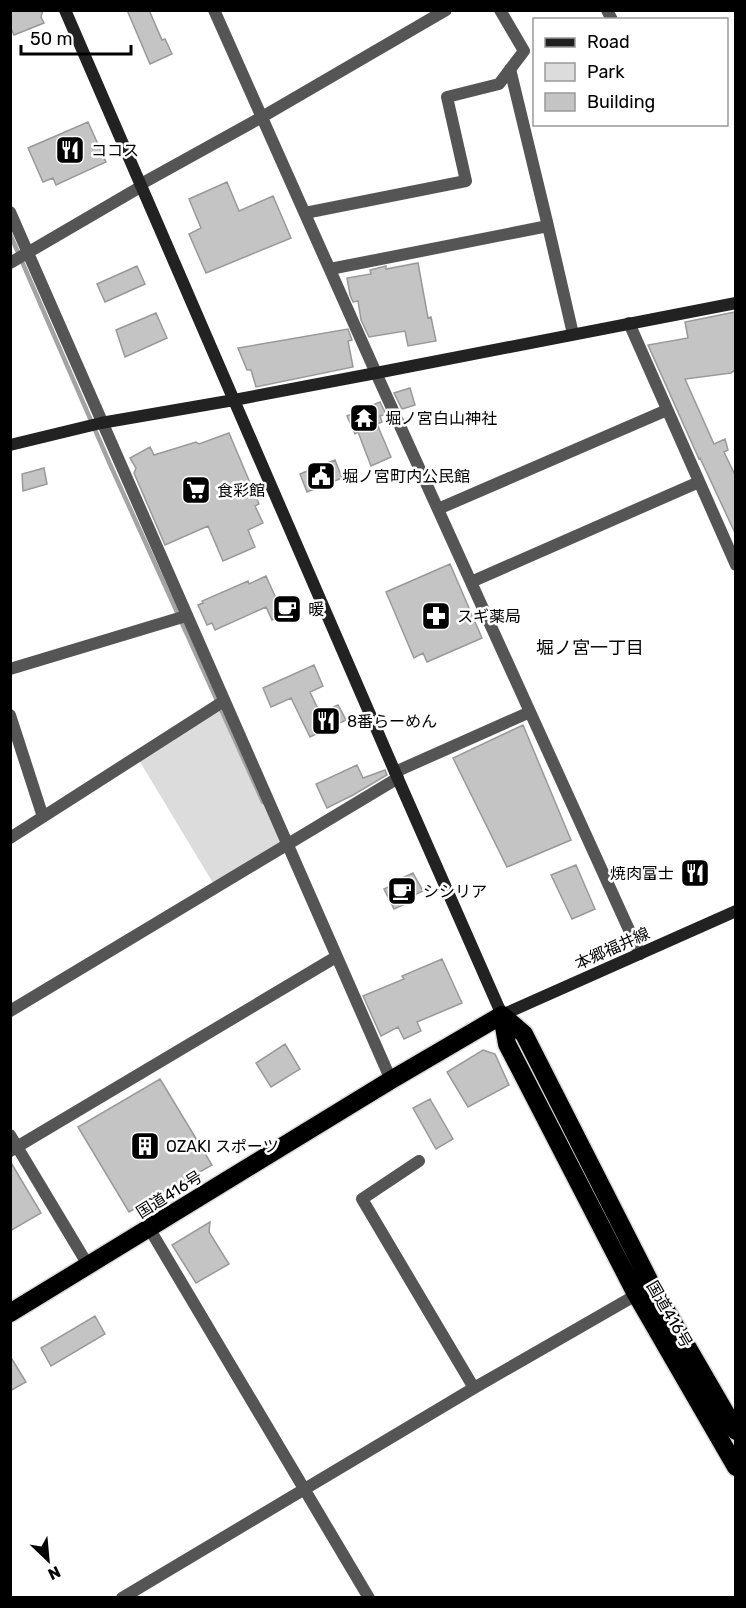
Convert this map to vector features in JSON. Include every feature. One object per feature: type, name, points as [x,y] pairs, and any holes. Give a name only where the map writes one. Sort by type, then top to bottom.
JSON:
[{"type":"highway","name":"国道416号","points":[[10,1312],[502,1015],[524,1034],[644,1290],[735,1467]]},
{"type":"highway","name":"国道416号","points":[[644,1290],[735,1431]]},
{"type":"street","points":[[65,10],[502,1015]]},
{"type":"street","points":[[214,10],[640,954]]},
{"type":"street","points":[[10,262],[446,10]]},
{"type":"street","points":[[305,213],[466,181],[447,97],[499,84],[524,51],[500,10]]},
{"type":"street","points":[[510,69],[573,334]]},
{"type":"street","points":[[10,212],[391,1080]]},
{"type":"street","points":[[330,269],[548,226]]},
{"type":"street","points":[[10,445],[101,423],[234,400],[735,303]]},
{"type":"street","points":[[629,323],[699,482],[730,536],[735,565]]},
{"type":"street","points":[[438,509],[667,410]]},
{"type":"street","points":[[471,582],[699,482]]},
{"type":"street","points":[[10,669],[186,616]]},
{"type":"street","points":[[10,838],[224,701]]},
{"type":"street","points":[[10,1011],[287,845],[396,775],[530,712]]},
{"type":"street","points":[[10,715],[43,817]]},
{"type":"street","name":"本郷福井線","points":[[502,1015],[735,911]]},
{"type":"street","points":[[88,1265],[13,1144],[336,957]]},
{"type":"street","points":[[419,1161],[362,1199],[474,1388]]},
{"type":"street","points":[[149,1228],[369,1598]]},
{"type":"street","points":[[122,1598],[474,1388],[644,1290]]},
{"type":"green space","points":[[224,701],[287,845],[216,888],[137,757]]},
{"type":"building","points":[[10,10],[43,10],[41,17],[44,23],[14,35],[10,26]]},
{"type":"building","points":[[127,10],[149,10],[162,40],[165,39],[172,54],[150,64]]},
{"type":"building","points":[[88,122],[106,162],[56,185],[53,178],[43,182],[28,148]]},
{"type":"building","points":[[227,182],[239,211],[273,196],[291,238],[206,273],[189,234],[201,228],[189,199]]},
{"type":"building","points":[[418,263],[428,318],[431,317],[436,341],[408,346],[405,331],[369,337],[361,320],[358,301],[353,302],[350,295],[347,278],[371,274],[370,270],[386,266],[386,269]]},
{"type":"building","points":[[137,266],[145,284],[105,302],[97,284]]},
{"type":"building","points":[[735,312],[735,370],[731,373],[685,379],[714,444],[725,439],[728,450],[724,452],[735,475],[735,533],[648,345],[688,338],[685,322]]},
{"type":"building","points":[[156,313],[167,338],[125,357],[116,330]]},
{"type":"building","points":[[348,329],[352,340],[348,341],[353,367],[256,387],[251,370],[247,370],[238,348]]},
{"type":"building","points":[[410,388],[415,405],[402,409],[394,393]]},
{"type":"building","points":[[380,402],[386,414],[380,416],[382,422],[377,424],[391,457],[371,466],[358,432],[355,434],[347,416]]},
{"type":"building","name":"食彩館","points":[[229,433],[259,504],[255,506],[263,523],[248,530],[255,547],[223,561],[208,526],[165,545],[134,473],[136,468],[130,458],[150,447],[154,455],[196,442],[199,444]]},
{"type":"building","name":"堀ノ宮町内公民館","points":[[335,460],[342,478],[307,492],[300,474]]},
{"type":"building","points":[[44,468],[47,484],[23,491],[22,474]]},
{"type":"building","points":[[450,564],[482,638],[427,662],[423,653],[414,658],[386,592]]},
{"type":"building","points":[[266,576],[279,605],[294,598],[298,610],[272,620],[266,607],[215,630],[212,623],[207,625],[198,605],[203,603],[202,601],[248,581],[249,584]]},
{"type":"building","points":[[314,665],[323,686],[310,692],[320,713],[338,705],[346,720],[310,737],[291,698],[271,707],[263,688]]},
{"type":"building","points":[[523,725],[571,840],[507,867],[453,758]]},
{"type":"building","points":[[357,765],[363,778],[385,770],[387,775],[327,808],[316,784]]},
{"type":"building","points":[[576,865],[595,909],[572,919],[551,875]]},
{"type":"building","points":[[413,873],[423,891],[404,900],[405,904],[394,909],[384,889],[390,886],[389,884]]},
{"type":"building","points":[[442,959],[462,1003],[417,1022],[421,1031],[404,1039],[398,1027],[381,1036],[363,996],[404,979],[402,976]]},
{"type":"building","points":[[285,1044],[300,1069],[271,1087],[256,1063]]},
{"type":"building","points":[[483,1050],[495,1054],[509,1085],[468,1107],[447,1072]]},
{"type":"building","name":"OZAKI スポーツ","points":[[160,1079],[212,1165],[129,1212],[78,1127]]},
{"type":"building","points":[[430,1099],[453,1139],[436,1149],[413,1108]]},
{"type":"building","points":[[10,1161],[41,1213],[10,1231]]},
{"type":"building","points":[[210,1222],[209,1232],[229,1264],[196,1283],[172,1245]]},
{"type":"building","points":[[95,1316],[105,1334],[51,1366],[41,1348]]},
{"type":"building","points":[[10,1356],[26,1382],[10,1391]]},
{"type":"waterway","points":[[10,234],[109,462],[263,802]]},
{"type":"place","name":"ココス","points":[[70,150]]},
{"type":"place","name":"堀ノ宮白山神社","points":[[364,418]]},
{"type":"place","name":"堀ノ宮町内公民館","points":[[321,476]]},
{"type":"place","name":"食彩館","points":[[196,490]]},
{"type":"place","name":"暖","points":[[287,609]]},
{"type":"place","name":"スギ薬局","points":[[436,616]]},
{"type":"place","name":"8番らーめん","points":[[326,721]]},
{"type":"place","name":"焼肉富士","points":[[695,873]]},
{"type":"place","name":"シシリア","points":[[402,891]]},
{"type":"place","name":"OZAKI スポーツ","points":[[145,1146]]},
{"type":"district","name":"堀ノ宮一丁目","points":[[590,648]]}]
